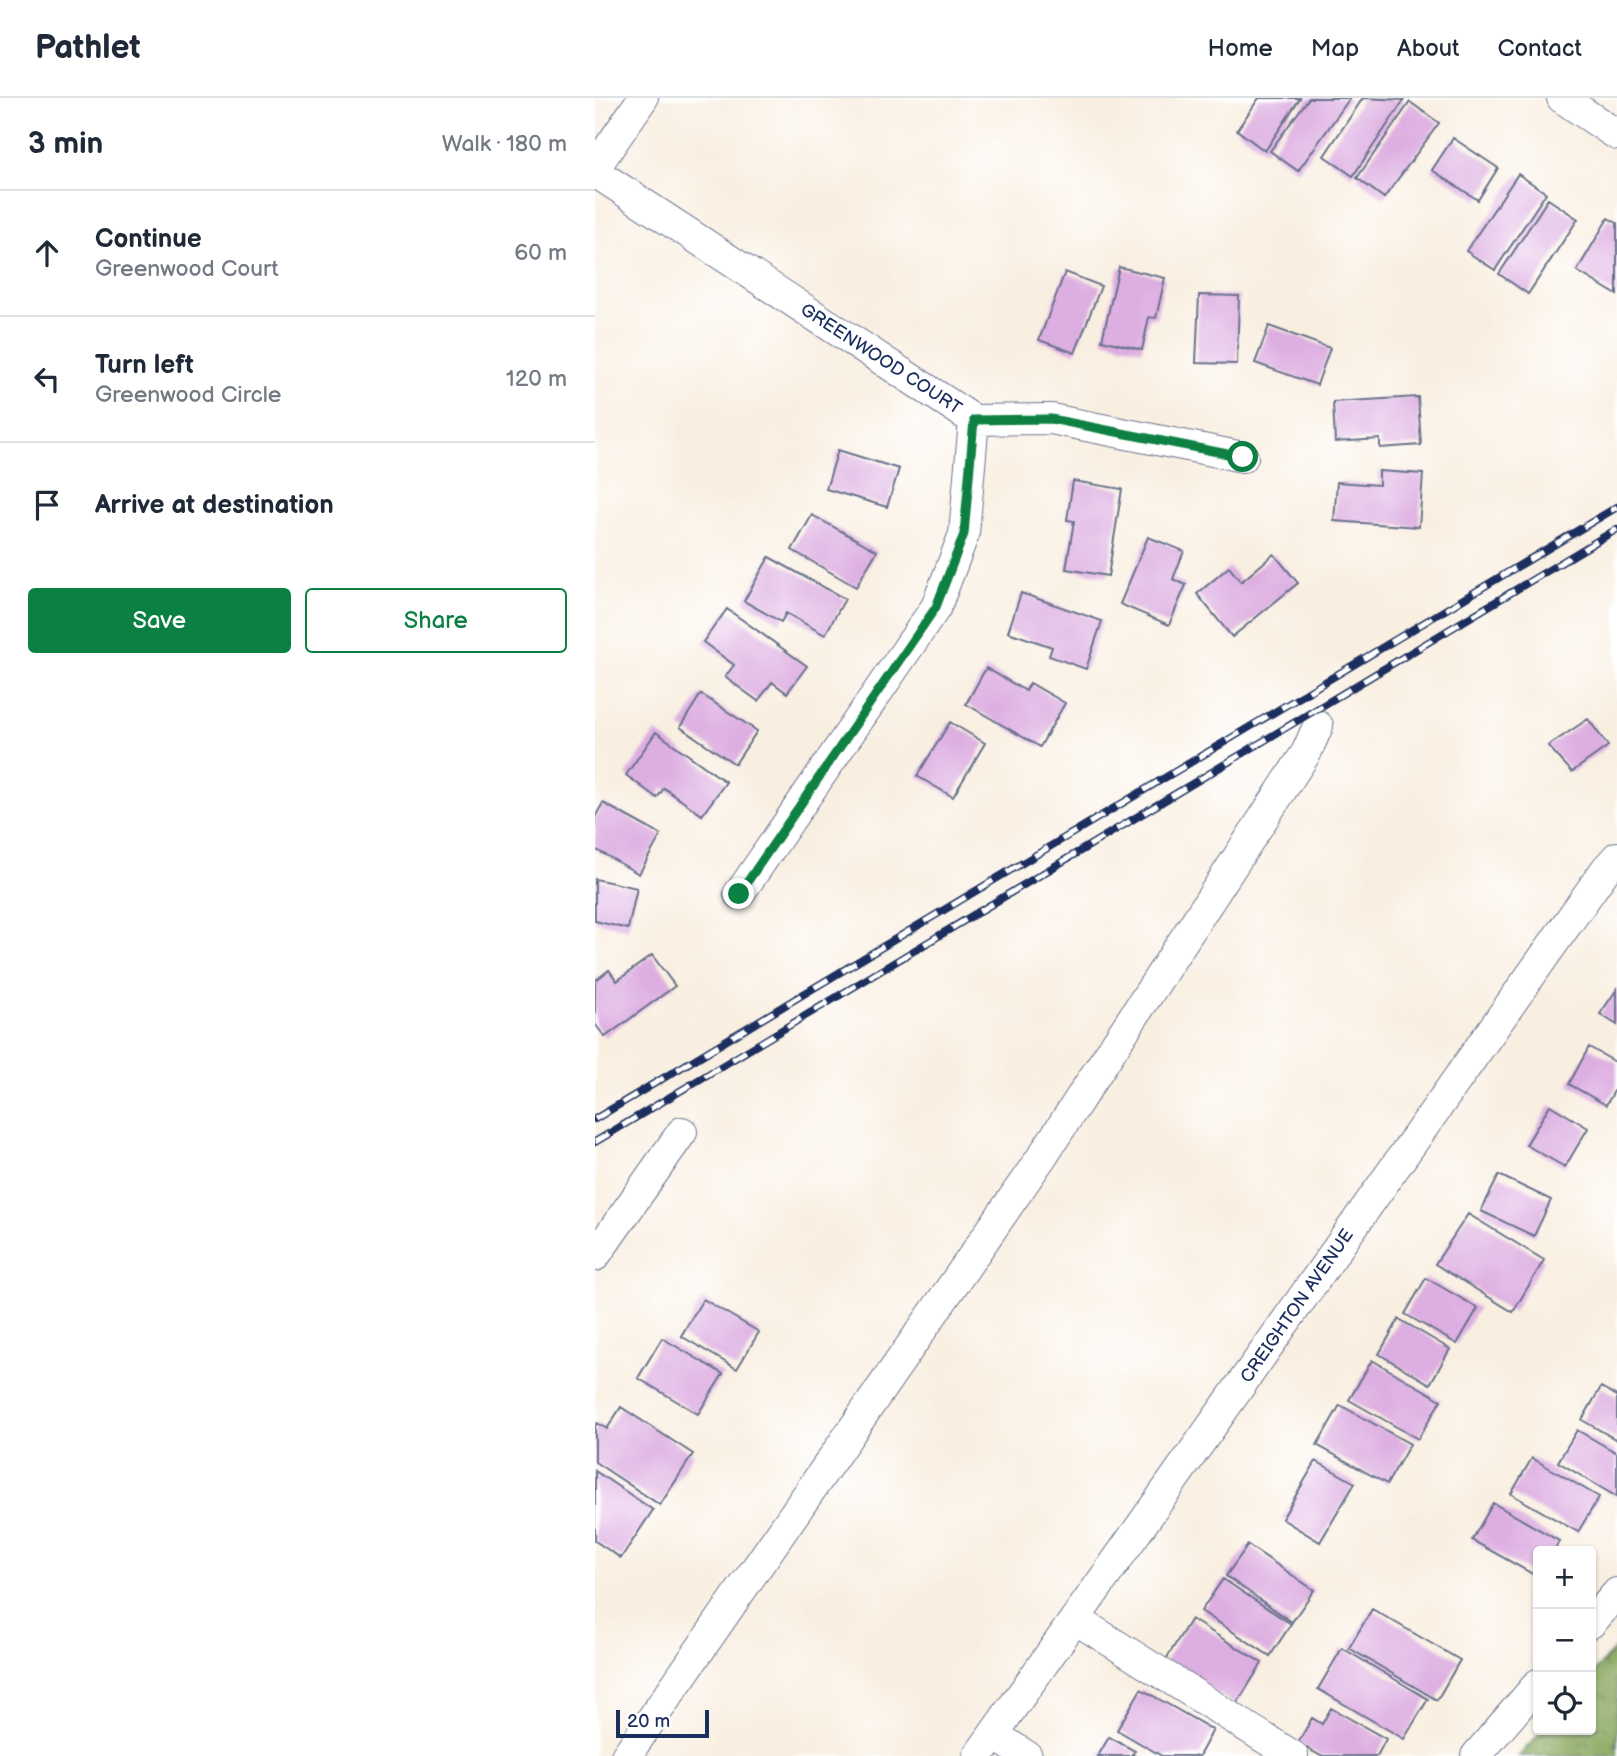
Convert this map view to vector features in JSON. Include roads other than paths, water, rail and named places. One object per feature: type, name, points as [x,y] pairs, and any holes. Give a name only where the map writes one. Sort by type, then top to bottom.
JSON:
[{"type":"street","points":[[595,170],[643,98]]},
{"type":"street","points":[[1562,98],[1617,135]]},
{"type":"street","name":"GREENWOOD COURT","points":[[595,170],[974,420],[1051,419],[1243,457]]},
{"type":"street","points":[[739,894],[936,607],[964,534],[974,420]]},
{"type":"street","points":[[626,1756],[1041,1158],[1306,753],[1318,726]]},
{"type":"street","name":"CREIGHTON AVENUE","points":[[986,1745],[1617,857]]},
{"type":"street","points":[[595,1256],[682,1132]]},
{"type":"street","points":[[1596,1617],[1617,1593]]},
{"type":"street","points":[[1076,1619],[1293,1756]]},
{"type":"street","points":[[1476,1756],[1533,1690]]},
{"type":"street","points":[[986,1745],[1027,1756]]},
{"type":"railway","points":[[595,1119],[1617,507]]},
{"type":"railway","points":[[595,1142],[1617,529]]}]
